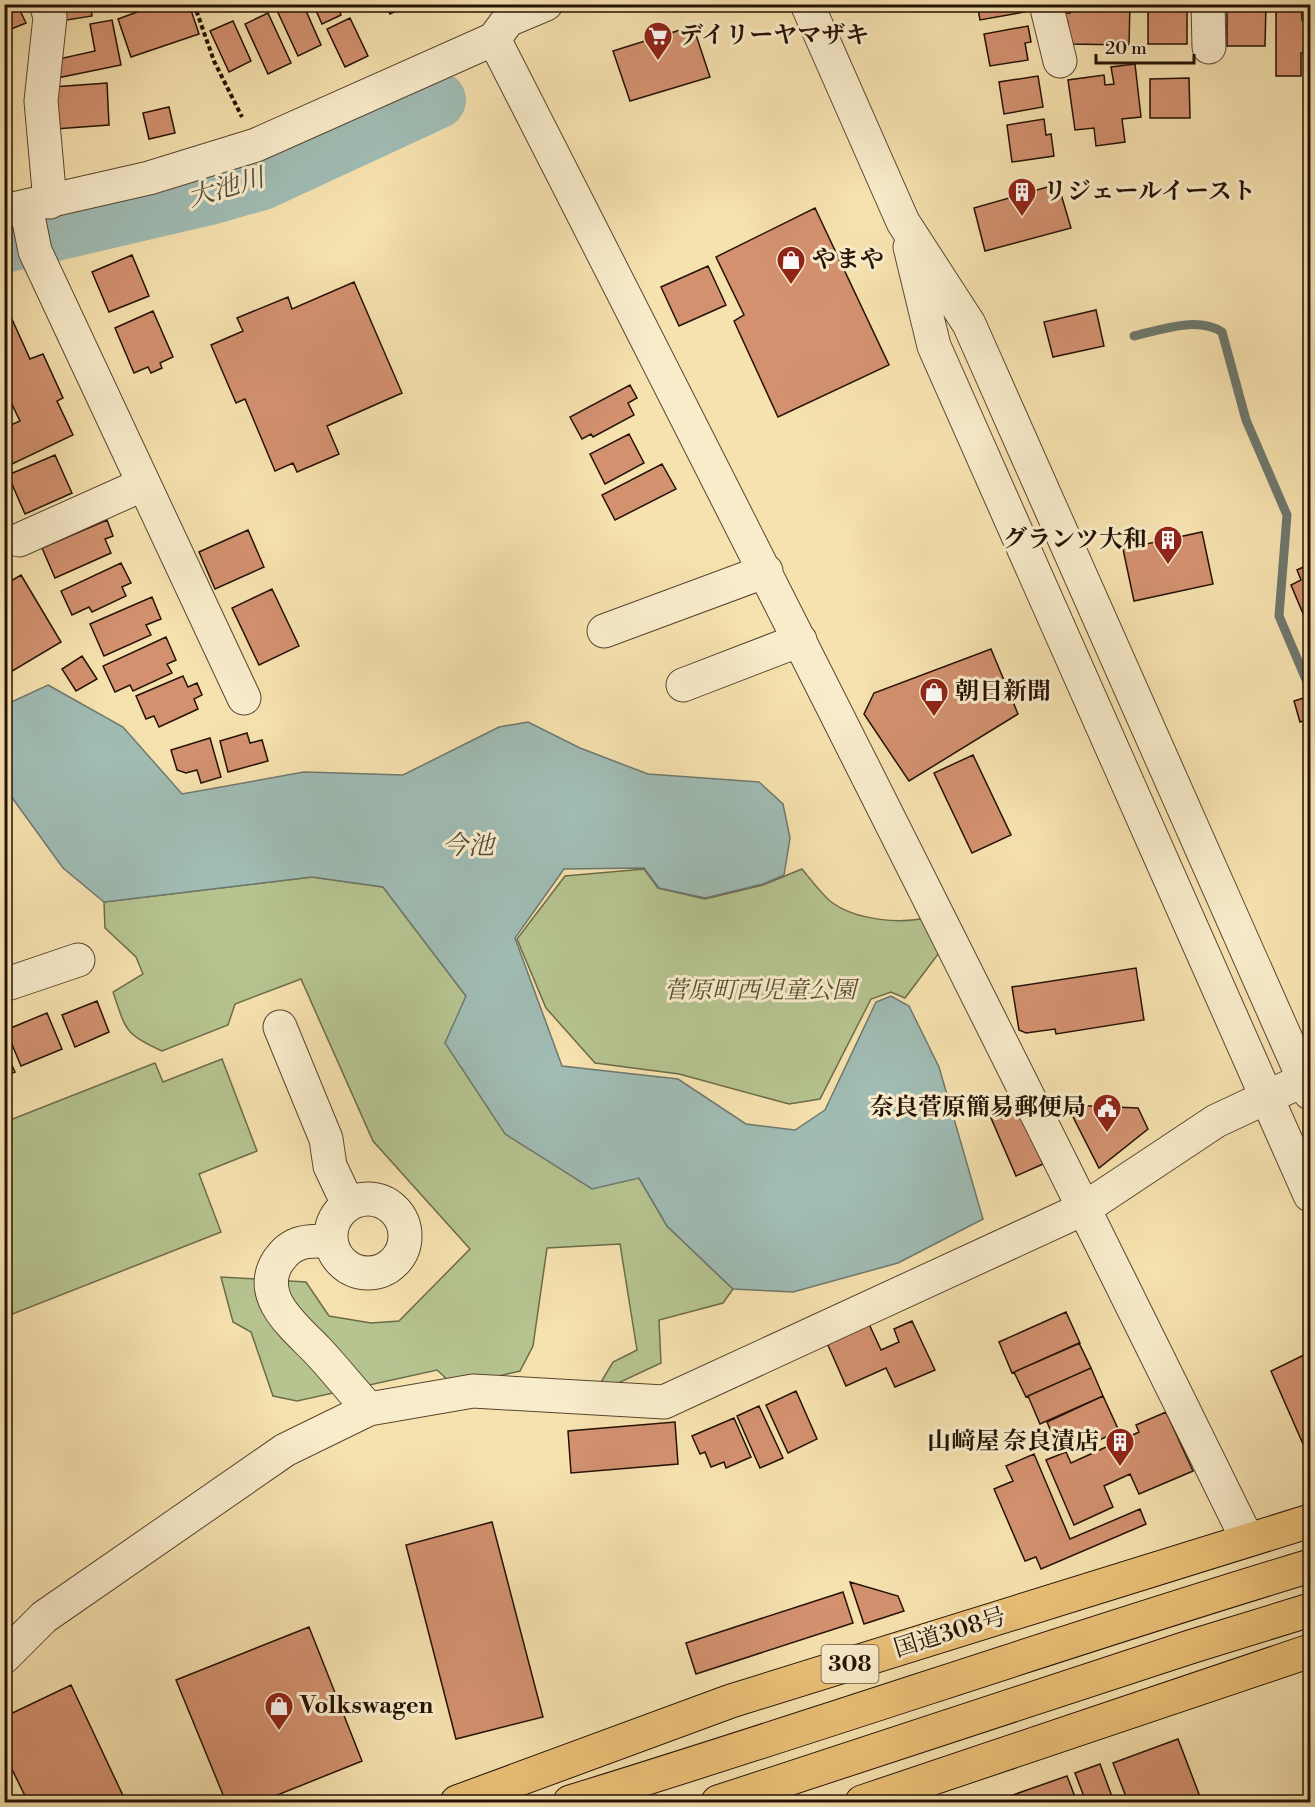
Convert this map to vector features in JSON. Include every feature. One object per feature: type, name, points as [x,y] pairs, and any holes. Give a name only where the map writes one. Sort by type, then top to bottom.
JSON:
[{"type":"highway","name":"国道308号","points":[[457,1803],[731,1701],[1311,1521]]},
{"type":"highway","name":"国道308号","points":[[570,1803],[740,1750],[1179,1605],[1311,1566]]},
{"type":"highway","points":[[718,1803],[1190,1647],[1311,1610]]},
{"type":"highway","points":[[875,1801],[1311,1651]]},
{"type":"street","points":[[46,4],[50,17],[27,209],[35,251],[244,698]]},
{"type":"street","points":[[27,209],[149,178],[256,145],[501,21],[546,4]]},
{"type":"street","points":[[4,1657],[44,1617],[285,1450],[369,1409],[473,1391],[664,1402],[1085,1208],[1216,1121],[1267,1097],[1309,1083],[969,324],[903,222],[807,4]]},
{"type":"street","points":[[1046,4],[1060,61]]},
{"type":"street","points":[[1208,4],[1209,47]]},
{"type":"street","points":[[501,21],[766,571],[1085,1208],[1247,1539]]},
{"type":"street","points":[[903,222],[934,346],[1311,1195]]},
{"type":"street","points":[[19,540],[144,483]]},
{"type":"street","points":[[604,631],[766,571]]},
{"type":"street","points":[[683,685],[800,640]]},
{"type":"street","points":[[4,985],[78,960]]},
{"type":"street","points":[[280,1027],[326,1139],[335,1180],[348,1204]]},
{"type":"street","points":[[360,1199],[373,1199],[392,1208],[404,1225],[405,1237],[402,1252],[383,1270],[370,1273],[357,1272],[345,1266],[336,1256],[330,1240],[331,1227],[336,1215],[348,1204],[360,1199]]},
{"type":"street","points":[[330,1240],[300,1243],[285,1251],[274,1268],[272,1288],[278,1307],[292,1327],[318,1351],[369,1409]]},
{"type":"path","points":[[194,4],[214,62],[256,145]]},
{"type":"green space","name":"菅原町西児童公園","points":[[644,869],[658,888],[705,899],[763,885],[802,869],[830,901],[853,913],[894,920],[933,916],[945,945],[905,998],[891,992],[871,999],[820,1099],[789,1104],[679,1074],[595,1063],[546,1008],[517,939],[565,876]]},
{"type":"green space","points":[[312,877],[383,887],[466,996],[639,1178],[667,1226],[733,1289],[723,1303],[659,1320],[661,1363],[612,1386],[601,1382],[613,1362],[637,1350],[620,1244],[547,1248],[533,1346],[520,1371],[486,1379],[449,1381],[437,1370],[297,1401],[273,1396],[251,1332],[233,1322],[221,1277],[306,1282],[329,1316],[371,1323],[399,1321],[470,1249],[373,1141],[301,979],[235,1004],[228,1025],[162,1051],[133,1035],[124,1023],[113,992],[143,974],[136,957],[105,928],[104,902]]},
{"type":"green space","points":[[222,1059],[257,1151],[199,1174],[221,1232],[5,1317],[5,1122],[155,1063],[163,1082]]},
{"type":"water","name":"今池","points":[[48,685],[123,727],[182,794],[304,772],[403,775],[499,727],[528,722],[580,748],[648,774],[759,782],[783,804],[790,838],[784,875],[763,884],[705,898],[659,888],[644,868],[564,869],[515,938],[562,1066],[678,1079],[746,1124],[795,1130],[825,1110],[876,1002],[891,996],[909,1006],[939,1067],[983,1219],[898,1263],[793,1292],[733,1289],[667,1226],[639,1178],[592,1189],[505,1134],[445,1043],[466,996],[383,887],[312,877],[104,902],[63,868],[5,788],[5,705]]},
{"type":"building","points":[[4,4],[17,4],[26,23],[4,32]]},
{"type":"building","points":[[59,4],[90,4],[92,16],[61,21]]},
{"type":"building","points":[[159,4],[189,4],[199,34],[131,57],[118,19]]},
{"type":"building","points":[[303,4],[321,45],[298,56],[275,6]]},
{"type":"building","points":[[313,4],[342,4],[338,7],[341,15],[322,24]]},
{"type":"building","points":[[385,4],[410,4],[390,14]]},
{"type":"building","points":[[977,4],[1029,4],[1030,11],[980,20]]},
{"type":"building","points":[[1070,4],[1130,4],[1129,45],[1068,44],[1068,22],[1065,22],[1065,13],[1070,13]]},
{"type":"building","points":[[1148,4],[1187,4],[1187,44],[1148,44]]},
{"type":"building","points":[[1227,4],[1266,4],[1265,46],[1227,46]]},
{"type":"building","points":[[1276,4],[1301,4],[1302,20],[1309,19],[1309,53],[1301,53],[1301,76],[1276,76]]},
{"type":"building","points":[[268,13],[291,63],[268,74],[245,24]]},
{"type":"building","points":[[350,18],[368,56],[345,67],[327,29]]},
{"type":"building","points":[[112,20],[121,65],[57,78],[54,60],[95,51],[90,24]]},
{"type":"building","points":[[233,21],[251,61],[229,72],[210,31]]},
{"type":"building","points":[[693,26],[710,77],[630,101],[613,51]]},
{"type":"building","points":[[1028,26],[1031,42],[1025,43],[1028,60],[990,66],[984,34]]},
{"type":"building","points":[[1135,64],[1141,117],[1122,119],[1125,142],[1096,146],[1094,128],[1075,130],[1068,80],[1104,75],[1105,85],[1114,84],[1111,67]]},
{"type":"building","points":[[1038,76],[1043,107],[1004,114],[999,82]]},
{"type":"building","points":[[1189,78],[1190,118],[1150,118],[1150,79]]},
{"type":"building","points":[[107,83],[109,125],[55,129],[52,87]]},
{"type":"building","points":[[169,107],[175,133],[149,139],[143,113]]},
{"type":"building","points":[[1044,119],[1046,135],[1051,134],[1054,156],[1012,162],[1007,125]]},
{"type":"building","name":"リジェールイースト","points":[[1058,184],[1071,228],[985,251],[974,208]]},
{"type":"building","name":"やまや","points":[[815,208],[889,365],[778,417],[734,321],[744,315],[716,257]]},
{"type":"building","points":[[132,255],[149,296],[109,312],[92,272]]},
{"type":"building","points":[[708,266],[726,305],[679,326],[661,287]]},
{"type":"building","points":[[354,282],[402,393],[327,426],[339,454],[297,472],[293,463],[275,471],[245,399],[236,403],[211,345],[243,331],[237,318],[288,297],[292,309]]},
{"type":"building","points":[[1096,310],[1104,346],[1053,357],[1044,322]]},
{"type":"building","points":[[153,311],[173,357],[160,363],[162,368],[151,373],[148,367],[134,373],[115,328]]},
{"type":"building","points":[[11,317],[30,359],[43,354],[63,398],[57,401],[73,435],[12,464],[4,448],[4,428],[20,421],[4,388],[4,320]]},
{"type":"building","points":[[630,385],[637,398],[628,403],[634,415],[593,437],[591,434],[582,439],[570,417]]},
{"type":"building","points":[[629,434],[644,463],[605,484],[590,454]]},
{"type":"building","points":[[55,455],[72,493],[25,514],[8,475]]},
{"type":"building","points":[[662,464],[676,489],[615,520],[602,495]]},
{"type":"building","points":[[107,520],[113,536],[105,539],[111,553],[55,578],[42,548]]},
{"type":"building","points":[[248,530],[264,567],[215,589],[199,552]]},
{"type":"building","name":"グランツ大和","points":[[1202,532],[1213,584],[1134,601],[1123,549]]},
{"type":"building","points":[[121,563],[131,583],[122,587],[126,596],[92,612],[89,607],[72,615],[61,591]]},
{"type":"building","points":[[1310,564],[1310,622],[1307,623],[1291,585],[1301,580],[1297,570]]},
{"type":"building","points":[[21,575],[61,642],[4,676],[4,585]]},
{"type":"building","points":[[272,589],[299,646],[259,665],[232,608]]},
{"type":"building","points":[[152,597],[161,619],[146,625],[151,635],[104,656],[90,624]]},
{"type":"building","points":[[166,637],[176,660],[167,664],[172,673],[133,691],[130,685],[115,692],[103,666]]},
{"type":"building","points":[[991,649],[1018,714],[909,781],[864,714],[874,693]]},
{"type":"building","points":[[82,656],[97,679],[76,691],[62,669]]},
{"type":"building","points":[[183,676],[188,687],[197,683],[202,695],[194,699],[198,709],[159,727],[154,716],[146,719],[136,696]]},
{"type":"building","points":[[1310,696],[1310,719],[1300,722],[1294,701]]},
{"type":"building","points":[[247,733],[250,743],[262,740],[268,761],[228,772],[220,741]]},
{"type":"building","points":[[210,738],[221,777],[201,783],[197,770],[186,773],[177,770],[171,750]]},
{"type":"building","points":[[973,755],[1011,835],[972,853],[934,773]]},
{"type":"building","points":[[1136,968],[1144,1020],[1056,1034],[1055,1029],[1026,1033],[1019,1030],[1012,987]]},
{"type":"building","points":[[97,1001],[109,1032],[75,1047],[62,1015]]},
{"type":"building","points":[[47,1013],[62,1049],[21,1066],[6,1030]]},
{"type":"building","points":[[4,1047],[15,1072],[4,1076]]},
{"type":"building","points":[[1014,1099],[1043,1164],[1016,1176],[988,1111]]},
{"type":"building","points":[[1067,1105],[1138,1108],[1148,1129],[1099,1168]]},
{"type":"building","points":[[1066,1312],[1080,1343],[1012,1373],[999,1342]]},
{"type":"building","points":[[912,1321],[935,1370],[895,1387],[886,1368],[846,1386],[827,1343],[869,1324],[881,1350],[899,1342],[894,1329]]},
{"type":"building","points":[[1079,1343],[1091,1368],[1026,1397],[1014,1372]]},
{"type":"building","points":[[1310,1352],[1310,1460],[1271,1371]]},
{"type":"building","points":[[1091,1368],[1103,1396],[1040,1424],[1028,1396]]},
{"type":"building","points":[[796,1391],[817,1439],[788,1453],[766,1405]]},
{"type":"building","points":[[1103,1396],[1119,1431],[1082,1448],[1078,1439],[1058,1448],[1047,1422]]},
{"type":"building","points":[[759,1406],[783,1458],[760,1468],[737,1416]]},
{"type":"building","name":"山﨑屋 奈良漬店","points":[[1166,1412],[1193,1471],[1139,1494],[1130,1474],[1104,1486],[1113,1507],[1074,1525],[1046,1460],[1066,1452],[1071,1463],[1139,1432],[1136,1425]]},
{"type":"building","points":[[734,1418],[751,1457],[726,1468],[724,1462],[711,1467],[705,1452],[700,1454],[692,1436]]},
{"type":"building","points":[[675,1422],[678,1464],[571,1473],[568,1431]]},
{"type":"building","points":[[1034,1454],[1070,1539],[1140,1509],[1146,1524],[1041,1569],[1036,1557],[1025,1561],[994,1489],[1013,1481],[1006,1466]]},
{"type":"building","points":[[492,1522],[543,1717],[456,1739],[406,1545]]},
{"type":"building","points":[[850,1582],[898,1596],[904,1611],[864,1624]]},
{"type":"building","points":[[843,1592],[853,1623],[696,1674],[686,1643]]},
{"type":"building","points":[[309,1627],[362,1761],[260,1802],[226,1802],[176,1680]]},
{"type":"building","points":[[71,1685],[126,1802],[28,1802],[4,1753],[4,1717]]},
{"type":"building","points":[[1178,1739],[1202,1802],[1128,1802],[1113,1763]]},
{"type":"building","points":[[1100,1764],[1114,1802],[1086,1802],[1075,1773]]},
{"type":"building","points":[[1067,1776],[1077,1802],[1012,1802],[1010,1796]]},
{"type":"waterway","name":"大池川","points":[[4,244],[209,196],[262,181],[437,100]]},
{"type":"waterway","points":[[1134,336],[1190,325],[1212,327],[1222,332],[1246,420],[1287,515],[1279,616],[1310,689]]},
{"type":"place","name":"デイリーヤマザキ","points":[[658,62]]},
{"type":"place","name":"リジェールイースト","points":[[1022,218]]},
{"type":"place","name":"やまや","points":[[791,286]]},
{"type":"place","name":"グランツ大和","points":[[1168,566]]},
{"type":"place","name":"朝日新聞","points":[[934,718]]},
{"type":"place","name":"奈良菅原簡易郵便局","points":[[1107,1134]]},
{"type":"place","name":"山﨑屋 奈良漬店","points":[[1120,1468]]},
{"type":"place","name":"Volkswagen","points":[[279,1732]]}]
